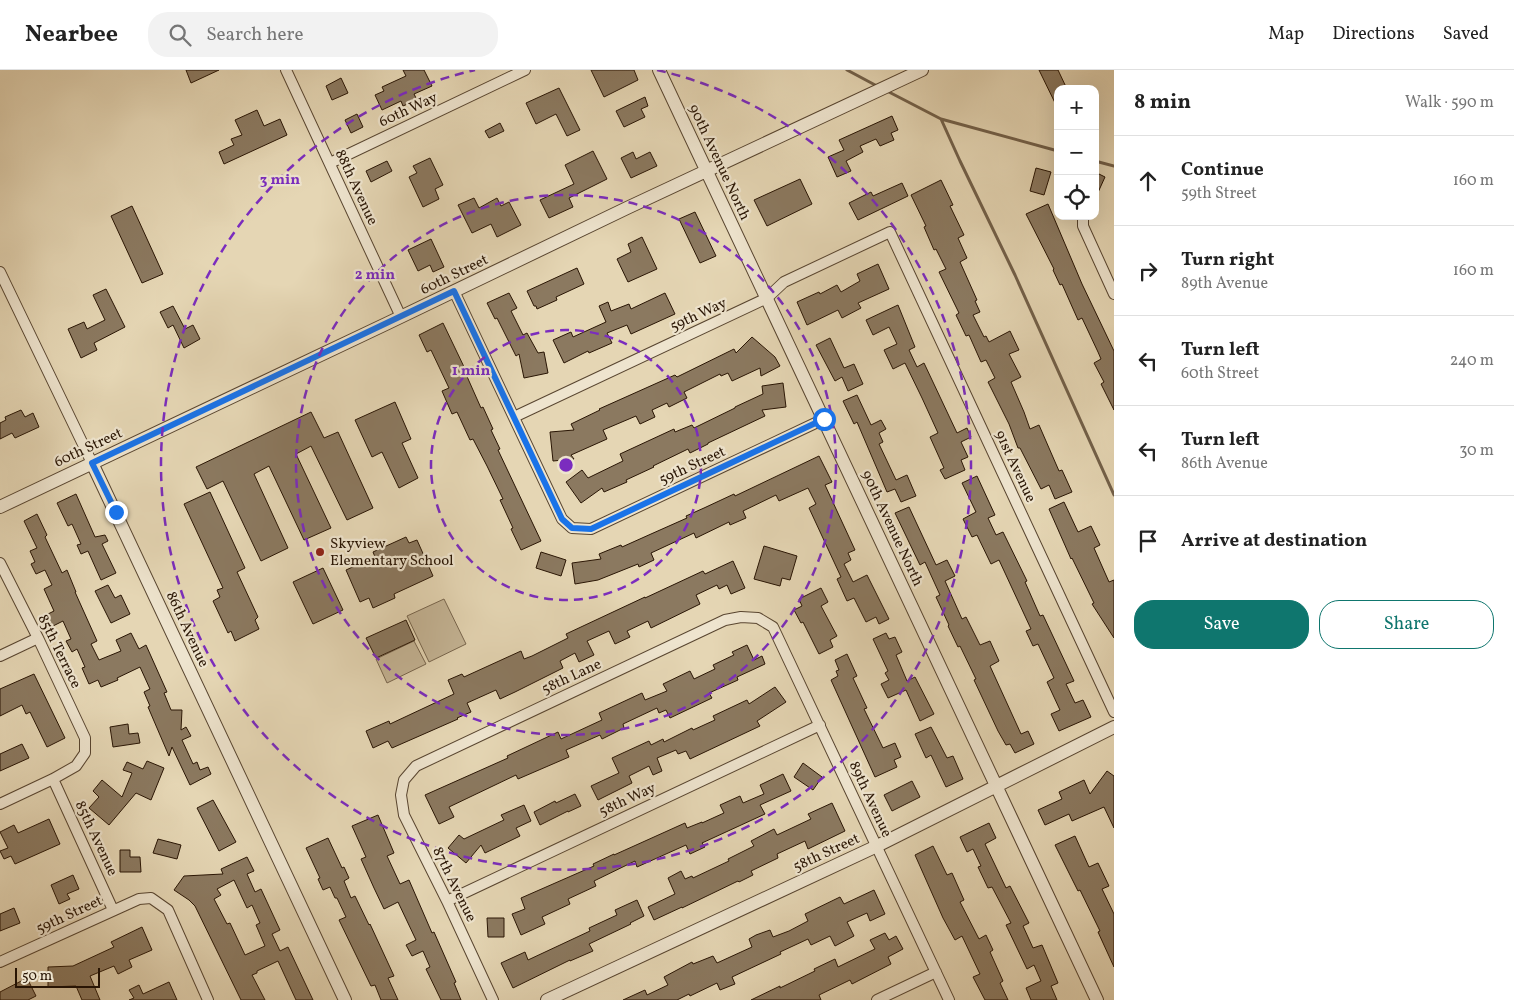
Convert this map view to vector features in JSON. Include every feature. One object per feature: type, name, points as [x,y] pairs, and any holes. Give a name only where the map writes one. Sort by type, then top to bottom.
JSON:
[{"type":"street","name":"88th Avenue","points":[[286,70],[401,317]]},
{"type":"street","name":"60th Way","points":[[330,163],[526,70]]},
{"type":"street","name":"90th Avenue North","points":[[659,70],[1098,1000]]},
{"type":"street","name":"60th Street","points":[[0,507],[627,208],[922,70]]},
{"type":"street","points":[[1083,220],[1083,226],[1110,273],[1114,294]]},
{"type":"street","name":"59th Way","points":[[514,417],[767,298],[784,282],[890,232]]},
{"type":"street","name":"91st Avenue","points":[[890,232],[1114,712]]},
{"type":"street","name":"86th Avenue","points":[[0,272],[92,463],[344,1000]]},
{"type":"street","points":[[454,291],[514,417]]},
{"type":"street","name":"59th Street","points":[[514,417],[562,519],[572,528],[591,529],[824,419]]},
{"type":"street","name":"85th Terrace","points":[[0,563],[38,638],[84,738],[85,754],[76,766],[53,779]]},
{"type":"street","name":"58th Lane","points":[[404,780],[416,766],[725,620],[741,617],[758,618]]},
{"type":"street","name":"89th Avenue","points":[[758,618],[773,628],[949,1000]]},
{"type":"street","points":[[0,656],[38,638]]},
{"type":"street","name":"58th Way","points":[[447,901],[820,725]]},
{"type":"street","name":"58th Street","points":[[547,1000],[877,846],[1114,727]]},
{"type":"street","points":[[0,804],[53,779]]},
{"type":"street","name":"85th Avenue","points":[[53,779],[113,910]]},
{"type":"street","name":"87th Avenue","points":[[404,780],[400,795],[404,815],[493,1000]]},
{"type":"street","name":"59th Street","points":[[0,962],[113,910],[139,899],[151,898],[168,910],[208,1000]]},
{"type":"street","points":[[877,1000],[936,972]]},
{"type":"shaded area","points":[[444,599],[466,644],[429,662],[407,616]]},
{"type":"shaded area","points":[[414,641],[426,664],[387,683],[376,659]]},
{"type":"building","points":[[186,70],[219,70],[191,83]]},
{"type":"building","points":[[403,70],[424,70],[432,86],[414,94],[417,100],[403,106],[401,101],[382,110],[375,95],[384,91],[382,87],[406,76]]},
{"type":"building","points":[[591,70],[634,70],[638,80],[604,97]]},
{"type":"building","points":[[1039,70],[1058,70],[1065,85],[1054,85],[1054,101]]},
{"type":"building","points":[[341,78],[348,93],[332,100],[326,86]]},
{"type":"building","points":[[559,88],[580,130],[567,136],[556,114],[536,124],[526,103]]},
{"type":"building","points":[[645,97],[648,106],[641,109],[645,117],[624,127],[616,111]]},
{"type":"building","points":[[257,110],[264,126],[280,119],[287,135],[224,164],[219,152],[234,145],[231,139],[242,135],[235,120]]},
{"type":"building","points":[[357,114],[363,127],[351,133],[345,120]]},
{"type":"building","points":[[892,116],[898,130],[891,133],[894,140],[880,146],[876,139],[860,146],[863,152],[846,161],[851,171],[837,177],[828,157],[844,150],[839,140]]},
{"type":"building","points":[[500,123],[504,131],[489,138],[485,131]]},
{"type":"building","points":[[593,151],[607,179],[569,198],[573,207],[549,218],[540,200],[574,184],[565,165]]},
{"type":"building","points":[[633,152],[636,159],[650,152],[657,166],[631,178],[621,158]]},
{"type":"building","points":[[430,158],[443,185],[435,189],[439,199],[423,207],[409,177],[417,173],[413,166]]},
{"type":"building","points":[[387,161],[392,171],[371,182],[366,171]]},
{"type":"building","points":[[1036,168],[1051,172],[1044,195],[1030,191]]},
{"type":"building","points":[[1099,174],[1105,177],[1099,190]]},
{"type":"building","points":[[800,179],[812,204],[767,226],[754,200]]},
{"type":"building","points":[[941,180],[953,205],[950,206],[964,235],[958,238],[967,258],[960,262],[977,300],[975,301],[980,312],[973,315],[984,337],[986,336],[989,342],[1010,331],[1019,350],[1009,354],[1021,377],[1011,382],[1030,429],[1039,425],[1059,471],[1062,470],[1072,492],[1055,499],[1049,485],[1041,489],[1020,448],[1018,448],[1009,424],[988,382],[995,378],[986,360],[981,362],[969,335],[966,336],[956,315],[959,313],[939,272],[946,269],[936,249],[934,250],[924,227],[926,226],[911,195]]},
{"type":"building","points":[[902,183],[908,196],[858,220],[849,203],[871,192],[873,196]]},
{"type":"building","points":[[474,198],[479,208],[497,198],[501,206],[509,202],[521,225],[497,237],[491,224],[472,233],[458,205]]},
{"type":"building","points":[[1048,204],[1082,284],[1114,351],[1114,410],[1101,384],[1104,382],[1094,363],[1101,359],[1098,352],[1082,318],[1078,320],[1026,214]]},
{"type":"building","points":[[132,206],[163,274],[142,283],[111,216]]},
{"type":"building","points":[[695,212],[716,256],[700,263],[679,219]]},
{"type":"building","points":[[642,237],[657,269],[628,282],[617,259],[631,252],[628,244]]},
{"type":"building","points":[[431,239],[444,267],[433,272],[430,265],[418,271],[408,250]]},
{"type":"building","points":[[878,264],[889,289],[858,303],[861,308],[842,318],[838,310],[807,325],[797,302],[819,292],[820,294],[837,285],[841,292],[860,281],[857,274]]},
{"type":"building","points":[[577,268],[584,284],[556,297],[557,300],[537,309],[534,306],[527,291]]},
{"type":"building","points":[[106,289],[125,327],[94,343],[97,350],[81,358],[68,329],[84,322],[87,329],[105,320],[93,295]]},
{"type":"building","points":[[509,293],[517,308],[511,311],[523,335],[527,333],[538,353],[544,352],[548,373],[524,378],[519,354],[516,356],[497,318],[495,319],[487,303]]},
{"type":"building","points":[[665,293],[675,314],[631,334],[627,325],[607,333],[612,343],[589,353],[588,351],[564,363],[553,340],[571,332],[573,337],[606,322],[599,306],[608,302],[611,311],[629,304],[631,309]]},
{"type":"building","points":[[898,305],[915,347],[909,350],[917,367],[924,363],[957,433],[967,428],[971,437],[961,442],[968,457],[961,460],[965,470],[945,479],[940,470],[944,468],[930,437],[938,433],[922,398],[905,363],[893,369],[884,350],[897,344],[889,327],[873,335],[866,320]]},
{"type":"building","points":[[173,306],[185,329],[193,325],[200,339],[184,348],[173,325],[168,328],[160,312]]},
{"type":"building","points":[[443,323],[481,408],[483,407],[493,429],[491,430],[500,449],[498,450],[541,541],[521,550],[500,500],[503,499],[473,439],[470,440],[457,412],[452,414],[442,391],[449,388],[431,350],[427,352],[419,335]]},
{"type":"building","points":[[752,337],[775,357],[780,366],[761,376],[760,368],[732,381],[728,373],[721,376],[720,374],[684,392],[687,398],[669,407],[667,403],[652,410],[655,417],[640,424],[636,416],[603,430],[607,439],[571,455],[574,459],[553,461],[550,432],[574,430],[571,424],[599,409],[675,375],[677,377],[734,349],[736,353]]},
{"type":"building","points":[[830,338],[844,368],[854,364],[863,384],[848,391],[842,377],[835,381],[816,345]]},
{"type":"building","points":[[783,383],[786,407],[762,410],[765,416],[690,453],[688,449],[626,480],[627,482],[604,492],[602,488],[581,503],[566,482],[582,470],[588,478],[623,461],[620,454],[674,429],[675,432],[692,425],[694,428],[735,408],[763,394],[762,386]]},
{"type":"building","points":[[857,395],[871,425],[881,420],[886,429],[879,433],[883,442],[879,444],[896,480],[907,475],[916,496],[901,502],[895,489],[887,492],[857,422],[854,424],[843,401]]},
{"type":"building","points":[[395,402],[411,439],[402,443],[418,478],[399,488],[382,452],[372,457],[355,420]]},
{"type":"building","points":[[21,410],[25,417],[33,413],[39,427],[15,438],[12,433],[0,439],[0,423],[6,420],[5,417]]},
{"type":"building","points":[[311,412],[324,438],[338,432],[373,508],[347,520],[311,446],[296,454],[331,528],[304,540],[269,466],[254,474],[288,548],[261,561],[223,481],[207,489],[196,467]]},
{"type":"building","points":[[819,456],[832,482],[825,485],[855,550],[848,553],[851,560],[844,564],[853,582],[867,575],[889,619],[879,624],[876,617],[866,622],[854,598],[847,601],[837,579],[841,577],[809,508],[816,504],[808,488],[779,501],[776,495],[743,511],[746,518],[730,525],[729,522],[696,538],[694,533],[651,553],[654,560],[639,567],[638,564],[598,580],[575,584],[572,563],[601,559],[599,554],[621,545],[622,547]]},
{"type":"building","points":[[977,476],[995,515],[988,518],[996,535],[1003,532],[1027,581],[1025,582],[1040,616],[1043,615],[1074,681],[1066,684],[1075,703],[1083,700],[1091,717],[1059,731],[1051,714],[1060,710],[1047,682],[1054,678],[1038,644],[1033,646],[1026,631],[1031,629],[999,560],[991,564],[977,535],[972,537],[963,519],[976,512],[962,483]]},
{"type":"building","points":[[210,492],[245,568],[237,572],[258,617],[255,620],[259,629],[235,641],[231,631],[228,633],[213,601],[220,597],[217,590],[223,588],[184,504]]},
{"type":"building","points":[[76,494],[95,537],[105,535],[108,541],[102,544],[116,573],[101,580],[88,551],[81,554],[77,545],[81,544],[72,524],[68,526],[57,503]]},
{"type":"building","points":[[1064,502],[1078,532],[1091,526],[1100,545],[1094,548],[1109,582],[1114,580],[1114,638],[1092,604],[1094,603],[1071,559],[1049,509]]},
{"type":"building","points":[[909,507],[936,565],[947,560],[955,576],[945,581],[962,619],[966,617],[980,645],[990,641],[999,661],[990,666],[1021,734],[1028,731],[1034,744],[1015,753],[1010,744],[1006,745],[998,731],[974,680],[976,679],[948,626],[936,597],[940,595],[925,562],[920,565],[895,513]]},
{"type":"building","points":[[37,514],[47,535],[45,537],[62,573],[67,570],[97,641],[91,644],[99,660],[121,651],[116,640],[131,633],[139,649],[146,645],[167,692],[164,693],[171,710],[182,710],[181,730],[186,727],[191,736],[182,740],[193,764],[197,762],[200,770],[208,767],[211,774],[190,785],[172,747],[169,756],[148,707],[150,706],[144,692],[150,689],[140,667],[117,678],[118,680],[101,687],[98,680],[89,684],[82,668],[85,667],[77,649],[72,652],[66,641],[71,639],[63,621],[49,628],[44,616],[54,611],[44,589],[52,585],[45,570],[36,574],[31,564],[35,562],[30,551],[37,548],[24,521]]},
{"type":"building","points":[[406,537],[409,543],[417,540],[433,576],[394,594],[395,598],[373,608],[369,598],[360,602],[346,570],[375,557],[373,552]]},
{"type":"building","points":[[764,546],[797,556],[790,580],[782,578],[780,586],[754,579]]},
{"type":"building","points":[[541,552],[566,560],[561,576],[536,568]]},
{"type":"building","points":[[733,561],[745,588],[731,594],[727,585],[719,589],[717,585],[696,595],[700,604],[651,628],[648,621],[627,631],[630,637],[615,644],[609,631],[587,641],[594,655],[579,662],[575,653],[560,661],[563,668],[500,699],[496,690],[467,703],[471,712],[458,719],[392,748],[388,741],[373,748],[366,731],[389,721],[390,724],[454,694],[448,680],[462,674],[464,677],[521,651],[524,659],[532,656],[568,638],[566,634],[703,571],[705,574]]},
{"type":"building","points":[[323,568],[343,610],[313,624],[293,582]]},
{"type":"building","points":[[108,585],[115,598],[121,595],[130,614],[111,623],[95,591]]},
{"type":"building","points":[[821,588],[828,602],[821,606],[837,636],[830,640],[833,647],[819,654],[803,622],[801,623],[794,610],[802,606],[799,599]]},
{"type":"building","points":[[406,620],[415,640],[376,658],[366,638]]},
{"type":"building","points":[[886,633],[889,639],[895,637],[902,652],[896,655],[907,681],[915,677],[934,714],[920,721],[906,690],[888,698],[881,684],[889,680],[885,673],[888,671],[873,639]]},
{"type":"building","points":[[747,645],[754,660],[762,656],[765,664],[737,677],[738,680],[709,693],[712,698],[670,718],[666,710],[659,713],[657,708],[623,724],[624,728],[602,739],[600,735],[566,750],[569,757],[518,779],[516,775],[449,807],[454,817],[439,824],[425,795],[508,758],[507,756],[558,732],[561,739],[602,720],[599,713],[642,693],[645,700],[667,691],[663,684],[690,671],[694,679],[715,669],[713,665],[734,655],[732,652]]},
{"type":"building","points":[[847,654],[857,676],[853,678],[867,708],[864,709],[883,748],[895,743],[901,757],[894,760],[897,767],[875,777],[831,680],[838,676],[836,671],[839,670],[835,660]]},
{"type":"building","points":[[34,674],[65,738],[47,747],[30,712],[26,714],[22,705],[0,716],[0,689]]},
{"type":"building","points":[[775,687],[786,702],[757,721],[760,726],[690,759],[686,751],[678,754],[676,750],[657,758],[662,771],[653,775],[649,766],[629,776],[632,783],[598,800],[591,786],[619,773],[612,758],[649,741],[651,745],[663,739],[664,742],[692,728],[693,730],[715,720],[713,716],[747,700],[749,704]]},
{"type":"building","points":[[128,724],[129,734],[138,733],[140,743],[113,747],[110,727]]},
{"type":"building","points":[[931,727],[947,758],[953,756],[963,779],[946,787],[931,755],[926,758],[915,734]]},
{"type":"building","points":[[22,744],[29,758],[0,771],[0,754]]},
{"type":"building","points":[[147,761],[164,768],[151,800],[136,793],[109,825],[89,808],[99,797],[93,791],[102,780],[122,797],[132,773],[123,770],[127,762],[143,769]]},
{"type":"building","points":[[803,763],[822,777],[813,790],[794,777]]},
{"type":"building","points":[[1107,771],[1114,776],[1114,828],[1104,807],[1072,821],[1069,814],[1045,825],[1038,810],[1062,799],[1059,792],[1084,780],[1090,794]]},
{"type":"building","points":[[783,774],[791,791],[760,805],[765,814],[702,843],[705,847],[690,854],[686,845],[637,867],[635,861],[594,881],[596,886],[568,899],[570,904],[542,917],[545,924],[521,935],[512,914],[525,909],[521,898],[685,823],[687,828],[724,813],[720,805],[740,796],[743,803],[764,794],[760,785]]},
{"type":"building","points":[[912,781],[920,797],[892,811],[884,795]]},
{"type":"building","points":[[575,794],[581,806],[540,825],[534,812],[555,801],[556,803]]},
{"type":"building","points":[[213,800],[236,842],[219,851],[197,808]]},
{"type":"building","points":[[832,803],[845,831],[808,849],[805,841],[777,854],[778,858],[751,871],[753,875],[654,920],[648,907],[675,894],[668,878],[681,871],[685,879],[692,876],[693,878],[729,861],[728,859],[754,846],[751,841],[774,829],[777,835],[811,819],[808,814]]},
{"type":"building","points":[[524,805],[531,821],[516,828],[520,836],[485,853],[481,845],[466,863],[448,848],[459,835],[464,839],[504,820],[501,815]]},
{"type":"building","points":[[378,815],[394,853],[387,856],[400,884],[409,880],[456,982],[454,983],[461,1000],[441,1000],[426,969],[430,967],[423,951],[412,956],[406,945],[416,940],[398,902],[384,909],[374,888],[361,859],[366,857],[352,826]]},
{"type":"building","points":[[49,819],[60,844],[15,864],[11,856],[4,859],[0,851],[8,848],[0,832],[14,825],[18,833]]},
{"type":"building","points":[[989,823],[996,838],[985,844],[1006,888],[1010,886],[1029,923],[1023,926],[1033,948],[1042,945],[1058,983],[1051,986],[1057,1000],[1031,1000],[1026,988],[1041,981],[1034,965],[1027,969],[1006,925],[1011,923],[992,887],[988,888],[978,867],[981,866],[973,849],[967,852],[960,837]]},
{"type":"building","points":[[1075,836],[1089,867],[1098,863],[1109,886],[1102,889],[1114,914],[1114,967],[1098,932],[1100,931],[1055,845]]},
{"type":"building","points":[[328,838],[342,868],[344,867],[349,878],[344,881],[351,898],[355,896],[394,976],[388,978],[398,1000],[381,1000],[375,985],[371,986],[339,920],[346,917],[337,898],[335,898],[330,887],[323,890],[318,879],[320,878],[306,848]]},
{"type":"building","points":[[158,839],[181,845],[177,859],[153,853]]},
{"type":"building","points":[[933,846],[947,875],[952,873],[964,900],[960,902],[979,939],[986,935],[993,950],[990,952],[1003,981],[1000,983],[1008,1000],[985,1000],[973,977],[980,974],[962,936],[955,940],[943,918],[915,855]]},
{"type":"building","points":[[120,850],[130,850],[130,857],[140,857],[141,872],[120,872]]},
{"type":"building","points":[[247,857],[254,871],[247,874],[255,892],[261,889],[280,930],[272,934],[280,951],[288,947],[313,1000],[296,1000],[278,961],[252,975],[265,1000],[241,1000],[195,906],[174,890],[184,876],[223,874],[221,869]],"holes":[[[234,880],[247,908],[252,905],[260,923],[256,925],[265,946],[245,955],[230,923],[227,924],[214,899],[221,895],[217,889]]]},
{"type":"building","points":[[73,875],[79,889],[67,894],[70,899],[59,904],[51,885]]},
{"type":"building","points":[[874,890],[885,914],[870,921],[867,913],[847,922],[854,936],[835,946],[830,936],[811,945],[808,939],[732,977],[735,984],[720,990],[717,983],[677,1000],[623,1000],[645,990],[647,995],[668,985],[664,977],[692,962],[693,964],[713,956],[717,963],[752,947],[749,939],[756,935],[770,930],[773,937],[789,931],[808,921],[805,914],[840,897],[844,904]]},
{"type":"building","points":[[637,900],[644,916],[589,944],[593,951],[513,988],[501,963],[525,952],[528,960],[590,931],[589,928],[617,915],[615,910]]},
{"type":"building","points":[[14,908],[20,923],[0,931],[0,914]]},
{"type":"building","points":[[487,918],[504,918],[504,937],[488,937]]},
{"type":"building","points":[[142,927],[152,950],[129,960],[132,967],[118,974],[114,966],[90,976],[100,1000],[82,1000],[76,986],[48,987],[48,967],[73,966],[114,947],[111,942]]},
{"type":"building","points":[[885,933],[889,940],[896,936],[903,949],[888,957],[891,964],[852,984],[850,980],[819,995],[821,1000],[751,1000],[815,971],[814,969],[835,959],[838,967],[875,949],[870,940]]},
{"type":"building","points":[[27,978],[36,996],[28,1000],[0,1000],[0,992]]},
{"type":"building","points":[[169,982],[177,1000],[129,1000],[134,998],[129,990],[139,985],[143,994]]},
{"type":"waterway","points":[[847,70],[877,86]]},
{"type":"waterway","points":[[887,91],[941,119],[1054,150]]},
{"type":"waterway","points":[[941,119],[1015,275],[1114,495]]},
{"type":"waterway","points":[[1099,162],[1114,166]]},
{"type":"place","name":"Skyview Elementary School","points":[[320,552]]},
{"type":"route","points":[[116,512],[92,463],[454,291],[562,519],[572,528],[591,529],[824,419]]}]
